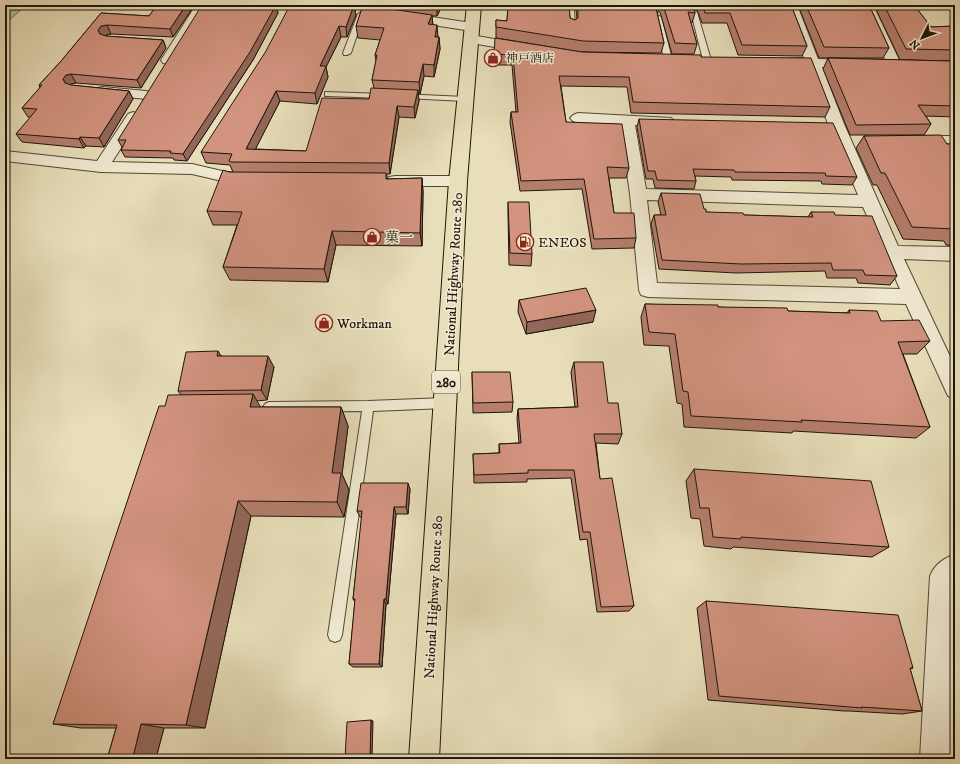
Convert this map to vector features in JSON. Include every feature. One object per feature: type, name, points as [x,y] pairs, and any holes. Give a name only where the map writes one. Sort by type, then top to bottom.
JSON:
[{"type":"highway","name":"National Highway Route 280","points":[[424,759],[458,181],[473,19]]},
{"type":"street","points":[[162,69],[202,5]]},
{"type":"street","points":[[791,5],[813,63],[828,124],[852,142],[869,201],[894,252],[955,390]]},
{"type":"street","points":[[866,5],[894,64]]},
{"type":"street","points":[[394,15],[473,19],[534,50]]},
{"type":"street","points":[[163,42],[178,43]]},
{"type":"street","points":[[652,59],[722,60]]},
{"type":"street","points":[[768,62],[909,65]]},
{"type":"street","points":[[101,167],[154,82]]},
{"type":"street","points":[[92,90],[146,95]]},
{"type":"street","points":[[578,118],[681,121]]},
{"type":"street","points":[[627,120],[638,194],[648,290],[914,297]]},
{"type":"street","points":[[900,142],[955,141]]},
{"type":"street","points":[[5,156],[101,167],[197,163],[235,179],[266,179]]},
{"type":"street","points":[[378,180],[458,181]]},
{"type":"street","points":[[638,194],[869,201]]},
{"type":"street","points":[[894,252],[955,254]]},
{"type":"street","points":[[935,759],[943,576],[955,567]]},
{"type":"lane","points":[[473,19],[534,8]]},
{"type":"lane","points":[[549,8],[572,9],[573,27]]},
{"type":"lane","points":[[347,53],[366,11]]},
{"type":"lane","points":[[694,12],[707,60]]},
{"type":"lane","points":[[650,15],[658,15],[668,59]]},
{"type":"lane","points":[[328,94],[465,99]]},
{"type":"lane","points":[[258,407],[368,406],[445,403]]},
{"type":"lane","points":[[335,635],[368,406]]},
{"type":"green space","points":[[5,5],[26,5],[5,24]]},
{"type":"building","points":[[157,5],[186,5],[170,29],[107,25],[101,26],[98,30],[100,34],[106,36],[163,40],[137,80],[71,74],[66,75],[63,79],[65,83],[71,85],[129,91],[99,138],[80,137],[79,139],[16,134],[37,109],[22,108],[42,85],[39,85],[101,13],[149,16]]},
{"type":"building","points":[[202,5],[276,5],[250,52],[183,154],[170,153],[171,151],[121,150],[126,140],[118,140]]},
{"type":"building","points":[[290,5],[353,7],[354,5],[346,27],[339,26],[320,66],[326,66],[315,93],[276,91],[246,149],[306,151],[322,98],[369,99],[371,88],[418,90],[414,107],[397,106],[389,163],[231,162],[229,161],[232,154],[201,152],[266,51]]},
{"type":"building","points":[[363,5],[432,15],[428,24],[437,25],[435,37],[439,37],[434,65],[423,64],[419,82],[372,80],[377,55],[375,55],[384,28],[356,26]]},
{"type":"building","points":[[421,5],[438,5],[437,7]]},
{"type":"building","points":[[508,5],[569,5],[570,18],[575,20],[578,18],[578,5],[626,5],[628,7],[656,8],[664,43],[583,41],[496,27],[496,20],[507,21]]},
{"type":"building","points":[[663,5],[693,5],[695,13],[688,12],[697,44],[675,43]]},
{"type":"building","points":[[702,5],[791,5],[807,46],[742,45],[730,13],[705,13]]},
{"type":"building","points":[[806,5],[869,5],[889,48],[824,47]]},
{"type":"building","points":[[884,5],[914,5],[931,27],[955,26],[955,50],[906,49]]},
{"type":"building","points":[[495,38],[582,52],[701,55],[701,57],[811,58],[830,107],[633,102],[629,77],[559,76],[566,122],[622,124],[629,168],[607,167],[614,213],[634,213],[636,238],[594,239],[584,179],[521,181],[511,112],[518,112],[513,55],[494,54]]},
{"type":"building","points":[[828,58],[950,61],[955,65],[955,106],[918,105],[931,124],[856,125]]},
{"type":"building","points":[[639,119],[833,123],[857,177],[826,176],[825,173],[735,172],[734,170],[693,169],[696,181],[657,180],[655,171],[648,171]]},
{"type":"building","points":[[941,135],[947,144],[955,144],[955,230],[912,227],[885,173],[881,173],[864,136]]},
{"type":"building","points":[[223,170],[229,172],[386,173],[386,179],[422,178],[420,233],[332,231],[324,269],[223,267],[242,212],[207,211]]},
{"type":"building","points":[[661,193],[700,194],[706,212],[743,213],[744,215],[813,217],[811,212],[834,212],[835,215],[872,216],[897,276],[865,275],[863,270],[833,270],[831,263],[741,264],[662,260],[654,215],[666,215]]},
{"type":"building","points":[[508,202],[529,202],[532,254],[510,253]]},
{"type":"building","points":[[586,288],[596,310],[527,322],[519,300]]},
{"type":"building","points":[[645,304],[787,308],[788,311],[850,313],[849,310],[877,311],[881,321],[919,320],[930,341],[898,342],[930,427],[691,416],[688,392],[683,391],[675,334],[649,332]]},
{"type":"building","points":[[218,351],[217,356],[268,356],[261,390],[178,391],[186,352]]},
{"type":"building","points":[[574,362],[603,362],[608,403],[618,403],[622,434],[594,434],[600,479],[612,478],[634,606],[601,607],[590,532],[583,532],[574,470],[528,470],[528,473],[474,475],[473,454],[500,453],[499,444],[521,443],[518,409],[578,407]]},
{"type":"building","points":[[472,372],[510,372],[513,402],[473,403]]},
{"type":"building","points":[[253,394],[250,407],[341,407],[332,473],[341,473],[337,502],[238,501],[186,725],[141,724],[133,757],[108,756],[117,725],[53,724],[159,406],[165,406],[168,395]]},
{"type":"building","points":[[694,469],[871,481],[889,547],[741,537],[741,539],[713,537],[709,508],[700,508]]},
{"type":"building","points":[[361,483],[408,483],[406,507],[394,507],[386,599],[384,599],[379,664],[349,664],[355,599],[353,599],[362,511],[357,511]]},
{"type":"building","points":[[706,601],[898,615],[913,668],[910,668],[922,711],[861,707],[862,708],[719,696]]},
{"type":"building","points":[[371,720],[370,759],[345,759],[347,722]]},
{"type":"place","name":"神戸酒店","points":[[493,58]]},
{"type":"place","name":"菓一","points":[[372,237]]},
{"type":"place","name":"ENEOS","points":[[525,242]]},
{"type":"place","name":"Workman","points":[[324,323]]}]
